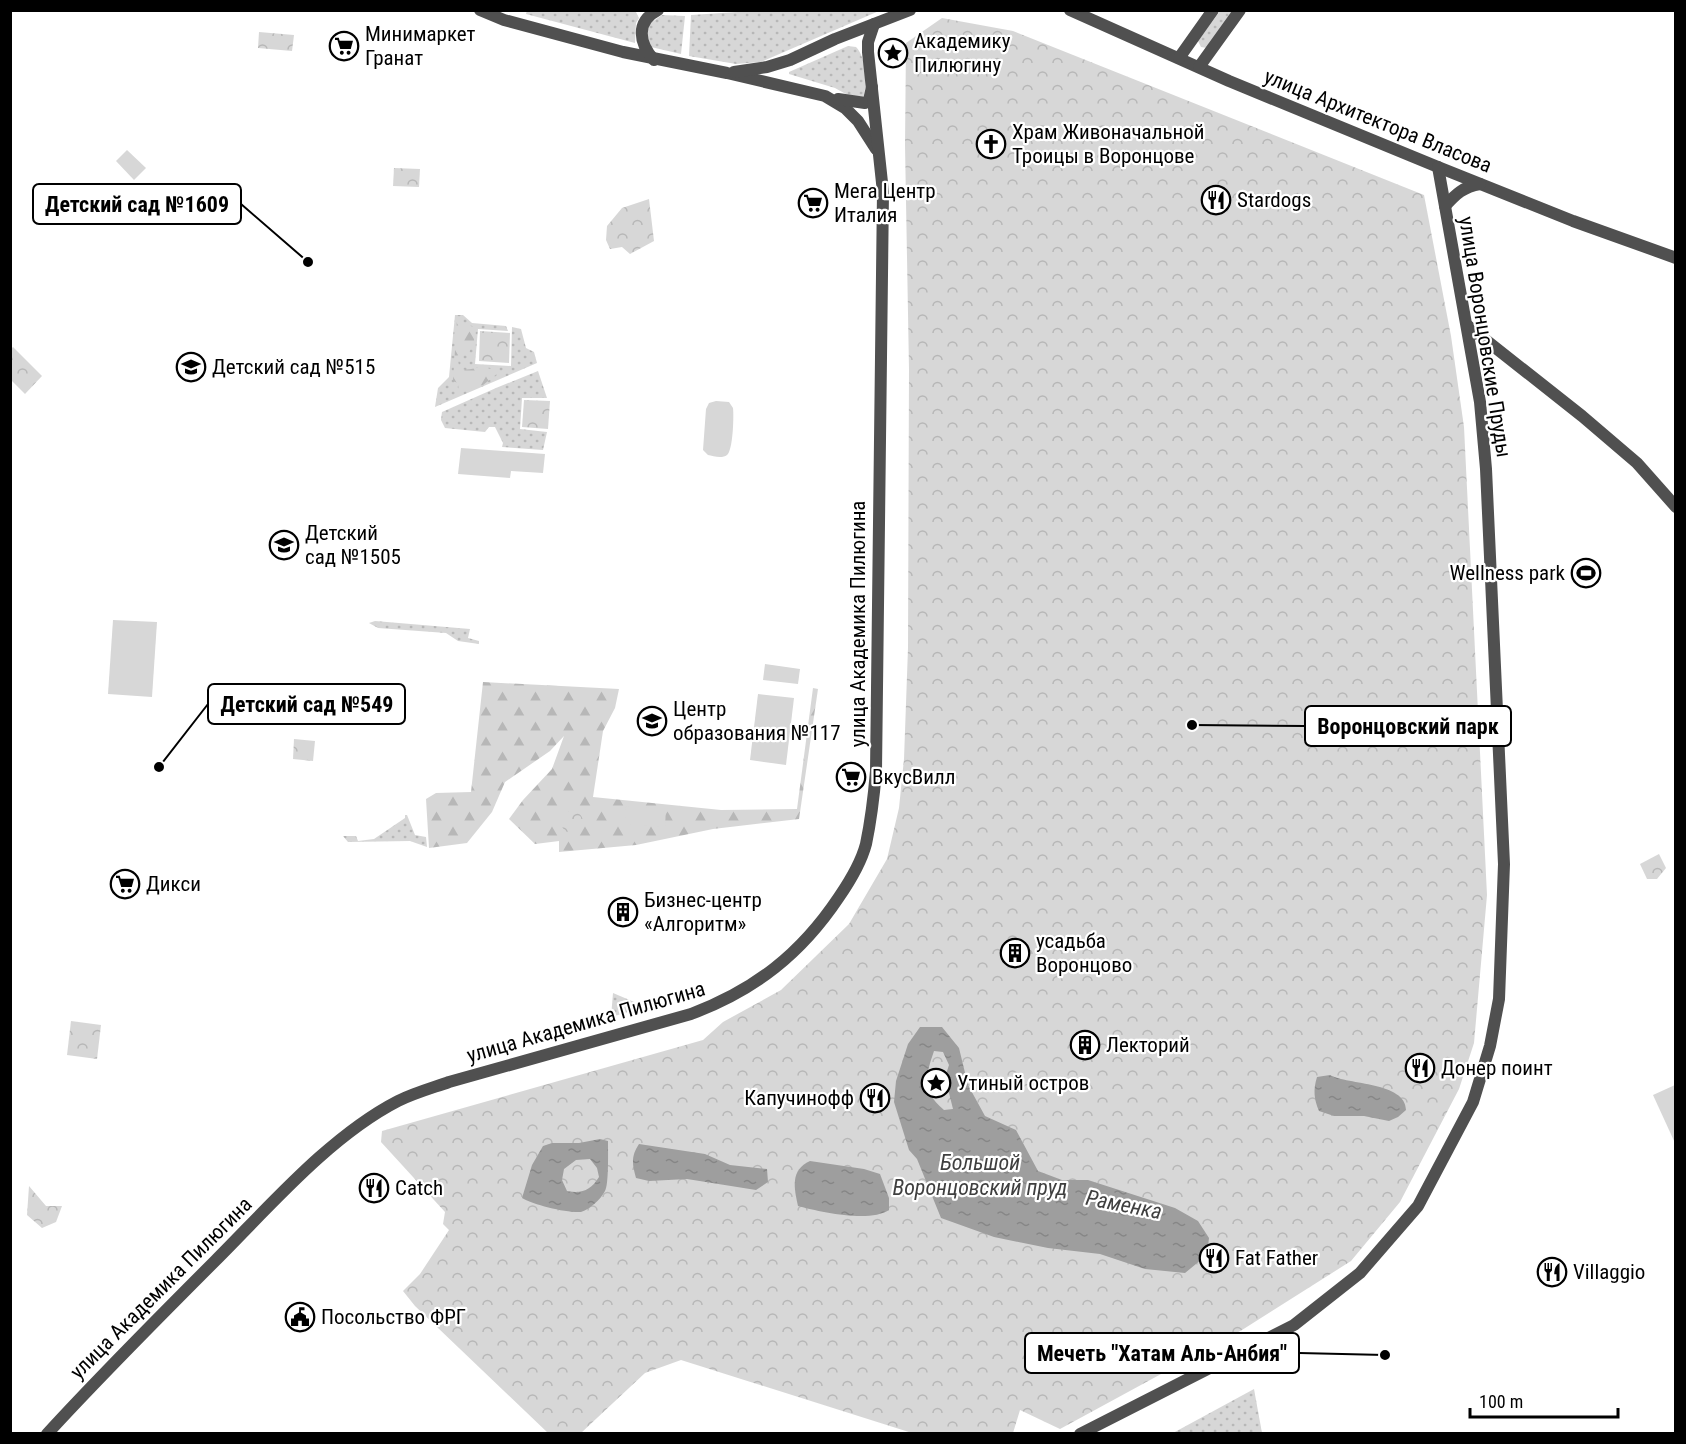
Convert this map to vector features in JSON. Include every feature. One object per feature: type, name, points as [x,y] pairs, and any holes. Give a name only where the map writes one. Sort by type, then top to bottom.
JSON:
[{"type":"street","name":"улица Академика Пилюгина","points":[[480,10],[504,20],[654,60],[727,73],[825,96],[845,108],[858,121],[879,153]]},
{"type":"street","points":[[654,60],[643,45],[643,26],[651,14],[658,10]]},
{"type":"street","name":"улица Академика Пилюгина","points":[[727,73],[767,67],[790,60],[835,39],[910,10]]},
{"type":"street","name":"улица Архитектора Власова","points":[[1070,10],[1199,67],[1438,167],[1573,221],[1676,258]]},
{"type":"street","points":[[1179,58],[1213,10]]},
{"type":"street","points":[[1199,67],[1240,10]]},
{"type":"street","name":"улица Академика Пилюгина","points":[[47,1434],[98,1378],[276,1200],[317,1160],[372,1116],[412,1094],[680,1018],[720,1003],[766,976],[787,959],[833,906],[857,867],[865,845],[876,771],[883,192],[868,52],[868,42],[874,24]]},
{"type":"street","points":[[825,96],[865,103],[869,100],[872,83]]},
{"type":"street","name":"улица Воронцовские Пруды","points":[[1080,1434],[1294,1325],[1360,1273],[1418,1206],[1473,1102],[1490,1046],[1499,999],[1504,864],[1484,434],[1468,326],[1438,167]]},
{"type":"street","name":"улица Воронцовские Пруды","points":[[1445,206],[1459,191],[1468,186],[1481,184]]},
{"type":"street","points":[[1468,326],[1638,463],[1676,507]]},
{"type":"street","name":"улица Воронцовские Пруды","points":[[1099,1434],[1121,1414]]},
{"type":"green space","points":[[527,10],[636,12],[639,18],[636,23],[635,43],[526,14]]},
{"type":"green space","points":[[767,10],[879,11],[761,62],[736,64],[689,56],[691,15]]},
{"type":"green space","points":[[1220,11],[1234,11],[1207,48],[1201,47],[1198,41]]},
{"type":"green space","points":[[662,15],[685,16],[681,54],[651,47],[646,36],[648,25]]},
{"type":"green space","points":[[942,18],[1013,31],[1424,195],[1451,336],[1464,427],[1487,895],[1474,1043],[1459,1089],[1400,1202],[1351,1261],[1242,1330],[1060,1429],[1020,1410],[1013,1433],[912,1433],[681,1360],[645,1373],[581,1433],[548,1433],[415,1306],[403,1291],[420,1274],[449,1230],[443,1224],[445,1212],[381,1142],[382,1131],[703,1040],[723,1022],[781,990],[849,924],[887,859],[899,808],[904,759],[908,648],[909,369],[905,145],[906,43]]},
{"type":"green space","points":[[259,32],[294,35],[292,51],[258,48]]},
{"type":"green space","points":[[848,46],[856,47],[862,57],[866,79],[863,98],[853,98],[835,88],[789,74],[789,72]]},
{"type":"green space","points":[[127,150],[146,168],[134,180],[116,161]]},
{"type":"green space","points":[[394,168],[420,169],[419,187],[393,186]]},
{"type":"green space","points":[[649,199],[654,241],[630,254],[622,247],[610,249],[606,240],[607,226],[622,208]]},
{"type":"green space","points":[[455,315],[463,315],[472,323],[506,326],[508,331],[478,329],[475,364],[511,366],[512,327],[521,329],[526,348],[534,352],[537,363],[435,407],[438,388],[449,377]]},
{"type":"green space","points":[[457,319],[475,328],[474,342],[469,352],[457,356],[460,370],[488,368],[498,373],[483,385],[459,393],[458,383],[453,381]]},
{"type":"green space","points":[[480,331],[510,333],[509,363],[479,361]]},
{"type":"green space","points":[[13,347],[42,376],[25,394],[11,380],[11,349]]},
{"type":"green space","points":[[538,371],[547,398],[522,398],[520,429],[547,432],[543,450],[502,447],[503,443],[495,427],[489,427],[485,432],[445,428],[441,420],[442,412]]},
{"type":"green space","points":[[524,400],[550,401],[548,429],[522,427]]},
{"type":"green space","points":[[729,402],[733,408],[731,447],[727,455],[723,457],[708,455],[703,450],[706,409],[709,403]]},
{"type":"green space","points":[[461,448],[545,454],[543,473],[511,471],[510,478],[458,474]]},
{"type":"green space","points":[[113,620],[157,622],[152,697],[108,694]]},
{"type":"green space","points":[[375,621],[470,629],[468,638],[479,641],[479,644],[458,641],[446,633],[378,628],[369,623]]},
{"type":"green space","points":[[765,664],[800,669],[798,684],[763,680]]},
{"type":"green space","points":[[483,682],[619,689],[615,708],[603,731],[593,797],[721,810],[797,809],[813,688],[818,689],[799,819],[713,829],[636,845],[559,852],[559,841],[535,844],[509,819],[552,769],[564,736],[550,751],[505,782],[492,812],[467,843],[429,848],[426,799],[436,793],[471,792]]},
{"type":"green space","points":[[758,694],[794,698],[786,765],[750,760]]},
{"type":"green space","points":[[294,739],[315,741],[313,761],[293,759]]},
{"type":"green space","points":[[626,806],[666,808],[665,827],[625,824]]},
{"type":"green space","points":[[572,811],[580,814],[583,822],[580,830],[572,833],[564,830],[561,822],[564,814]]},
{"type":"green space","points":[[405,815],[415,835],[426,837],[427,847],[410,841],[348,842],[343,836],[356,836],[358,841],[374,839],[405,818]]},
{"type":"green space","points":[[1659,854],[1666,868],[1657,879],[1647,879],[1640,864]]},
{"type":"green space","points":[[613,993],[646,1007],[611,1017]]},
{"type":"green space","points":[[71,1021],[101,1025],[97,1059],[67,1055]]},
{"type":"green space","points":[[1675,1085],[1675,1143],[1653,1095]]},
{"type":"green space","points":[[29,1186],[46,1206],[62,1206],[56,1222],[42,1228],[27,1215]]},
{"type":"green space","points":[[1254,1389],[1262,1433],[1173,1433]]},
{"type":"water","name":"Большой Воронцовский пруд","points":[[920,1027],[942,1027],[959,1048],[968,1085],[985,1116],[1016,1130],[1038,1171],[1062,1180],[1088,1180],[1175,1208],[1198,1221],[1209,1238],[1207,1255],[1185,1273],[1145,1269],[1100,1254],[1048,1248],[994,1237],[941,1218],[917,1159],[909,1150],[894,1102],[896,1081],[908,1044]],"holes":[[[934,1051],[943,1052],[949,1065],[945,1077],[953,1109],[944,1110],[931,1096],[927,1083]]]},
{"type":"water","points":[[1330,1075],[1387,1089],[1397,1094],[1406,1110],[1389,1121],[1364,1116],[1334,1116],[1319,1111],[1315,1094],[1317,1077]]},
{"type":"water","points":[[600,1139],[608,1141],[606,1187],[598,1201],[584,1211],[575,1212],[550,1208],[522,1198],[532,1165],[543,1146],[552,1143],[579,1143]],"holes":[[[590,1159],[597,1168],[599,1177],[593,1185],[582,1191],[567,1191],[562,1180],[564,1169],[576,1160]]]},
{"type":"water","points":[[639,1144],[705,1154],[730,1165],[767,1169],[768,1182],[756,1190],[687,1179],[649,1181],[636,1178],[633,1160]]},
{"type":"water","points":[[810,1161],[864,1169],[880,1174],[889,1198],[889,1210],[881,1214],[858,1216],[798,1206],[796,1174]]},
{"type":"place","name":"Минимаркет Гранат","points":[[344,46]]},
{"type":"place","name":"Академику Пилюгину","points":[[893,53]]},
{"type":"place","name":"Храм Живоначальной Троицы в Воронцове","points":[[991,144]]},
{"type":"place","name":"Stardogs","points":[[1216,200]]},
{"type":"place","name":"Мега Центр Италия","points":[[813,203]]},
{"type":"place","name":"Детский сад №1609","points":[[308,262]]},
{"type":"place","name":"Детский сад №515","points":[[191,367]]},
{"type":"place","name":"Детский сад №1505","points":[[284,545]]},
{"type":"place","name":"Wellness park","points":[[1586,573]]},
{"type":"place","name":"Центр образования №117","points":[[652,721]]},
{"type":"place","name":"Воронцовский парк","points":[[1192,725]]},
{"type":"place","name":"Детский сад №549","points":[[159,767]]},
{"type":"place","name":"ВкусВилл","points":[[851,777]]},
{"type":"place","name":"Дикси","points":[[125,884]]},
{"type":"place","name":"Бизнес-центр «Алгоритм»","points":[[623,912]]},
{"type":"place","name":"усадьба Воронцово","points":[[1015,953]]},
{"type":"place","name":"Лекторий","points":[[1085,1045]]},
{"type":"place","name":"Донер поинт","points":[[1420,1068]]},
{"type":"place","name":"Утиный остров","points":[[936,1083]]},
{"type":"place","name":"Капучинофф","points":[[875,1098]]},
{"type":"place","name":"Catch","points":[[374,1188]]},
{"type":"place","name":"Fat Father","points":[[1214,1258]]},
{"type":"place","name":"Villaggio","points":[[1552,1272]]},
{"type":"place","name":"Посольство ФРГ","points":[[300,1317]]},
{"type":"place","name":"Мечеть \"Хатам Аль-Анбия\"","points":[[1385,1355]]},
{"type":"water label","name":"Раменка","points":[[1124,1204]]}]
